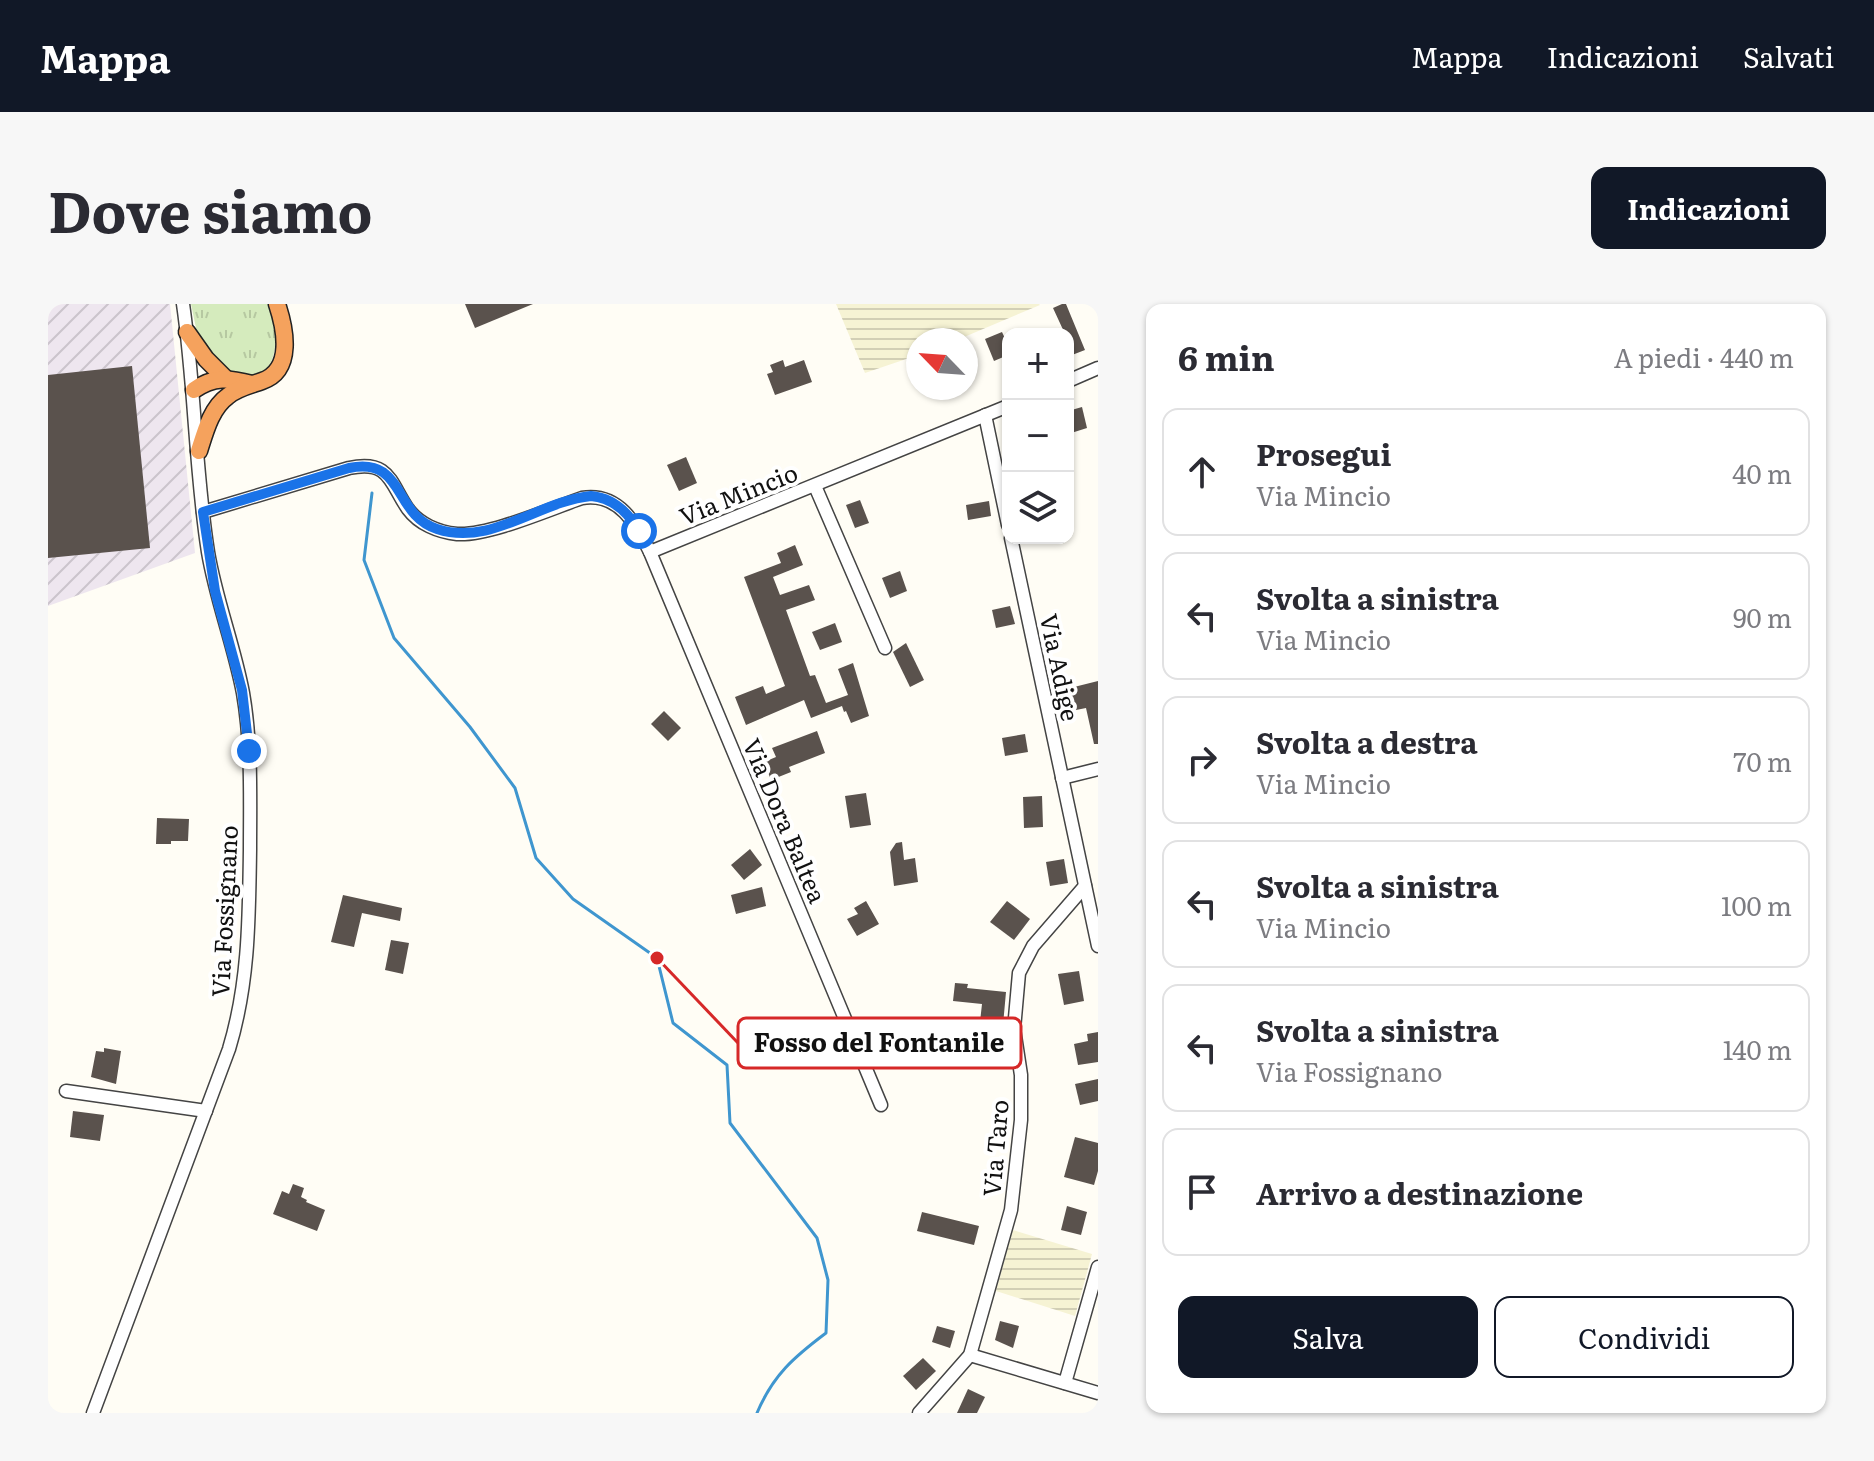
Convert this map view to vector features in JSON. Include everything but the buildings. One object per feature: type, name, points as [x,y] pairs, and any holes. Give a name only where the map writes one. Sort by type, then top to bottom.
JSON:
[{"type":"highway","points":[[194,390],[211,396],[227,396],[270,378],[282,359],[285,336],[277,304]]},
{"type":"highway","points":[[187,332],[206,359],[225,378]]},
{"type":"highway","points":[[194,390],[205,383],[225,378],[252,384]]},
{"type":"highway","points":[[199,451],[212,416],[227,396]]},
{"type":"street","name":"Via Fossignano","points":[[93,1413],[233,1038],[244,986],[248,936],[250,782],[242,690],[215,591],[203,512],[194,390],[183,304]]},
{"type":"street","points":[[1074,378],[1098,368]]},
{"type":"street","name":"Via Mincio","points":[[650,552],[1002,408]]},
{"type":"street","points":[[985,415],[1002,496]]},
{"type":"street","points":[[203,512],[349,468],[365,466],[390,477],[410,512],[437,529],[454,534],[475,533],[582,498],[596,497],[610,501],[625,512],[650,552]]},
{"type":"street","points":[[815,486],[885,648]]},
{"type":"street","name":"Via Adige","points":[[1012,544],[1098,946]]},
{"type":"street","name":"Via Dora Baltea","points":[[650,552],[881,1105]]},
{"type":"street","points":[[1062,778],[1098,769]]},
{"type":"street","name":"Via Taro","points":[[919,1413],[970,1355],[1008,1222],[1017,1177],[1022,1082],[1014,1023],[1019,973],[1033,946],[1085,886]]},
{"type":"street","points":[[66,1091],[206,1111]]},
{"type":"street","points":[[1065,1383],[1098,1267]]},
{"type":"street","points":[[970,1355],[1098,1393]]},
{"type":"shaded area","points":[[170,304],[195,553],[48,606],[48,306]]},
{"type":"shaded area","points":[[836,304],[1040,305],[978,331],[978,328],[906,328],[906,359],[865,373]]},
{"type":"shaded area","points":[[1013,1230],[1092,1254],[1075,1316],[996,1291]]},
{"type":"green space","points":[[191,304],[270,304],[275,348],[268,367],[260,374],[249,377],[223,371],[197,333]]},
{"type":"waterway","points":[[372,493],[364,560],[394,638],[470,727],[515,788],[536,858],[573,899],[657,958],[673,1023],[727,1065],[730,1123],[817,1238],[828,1280],[826,1333],[786,1368],[770,1388],[757,1413]]},
{"type":"place","name":"Fosso del Fontanile","points":[[657,958]]},
{"type":"route","points":[[249,751],[242,690],[215,591],[203,512],[349,468],[365,466],[390,477],[410,512],[418,519],[432,528],[449,533],[483,531],[591,496],[601,497],[620,507],[639,531]]}]
